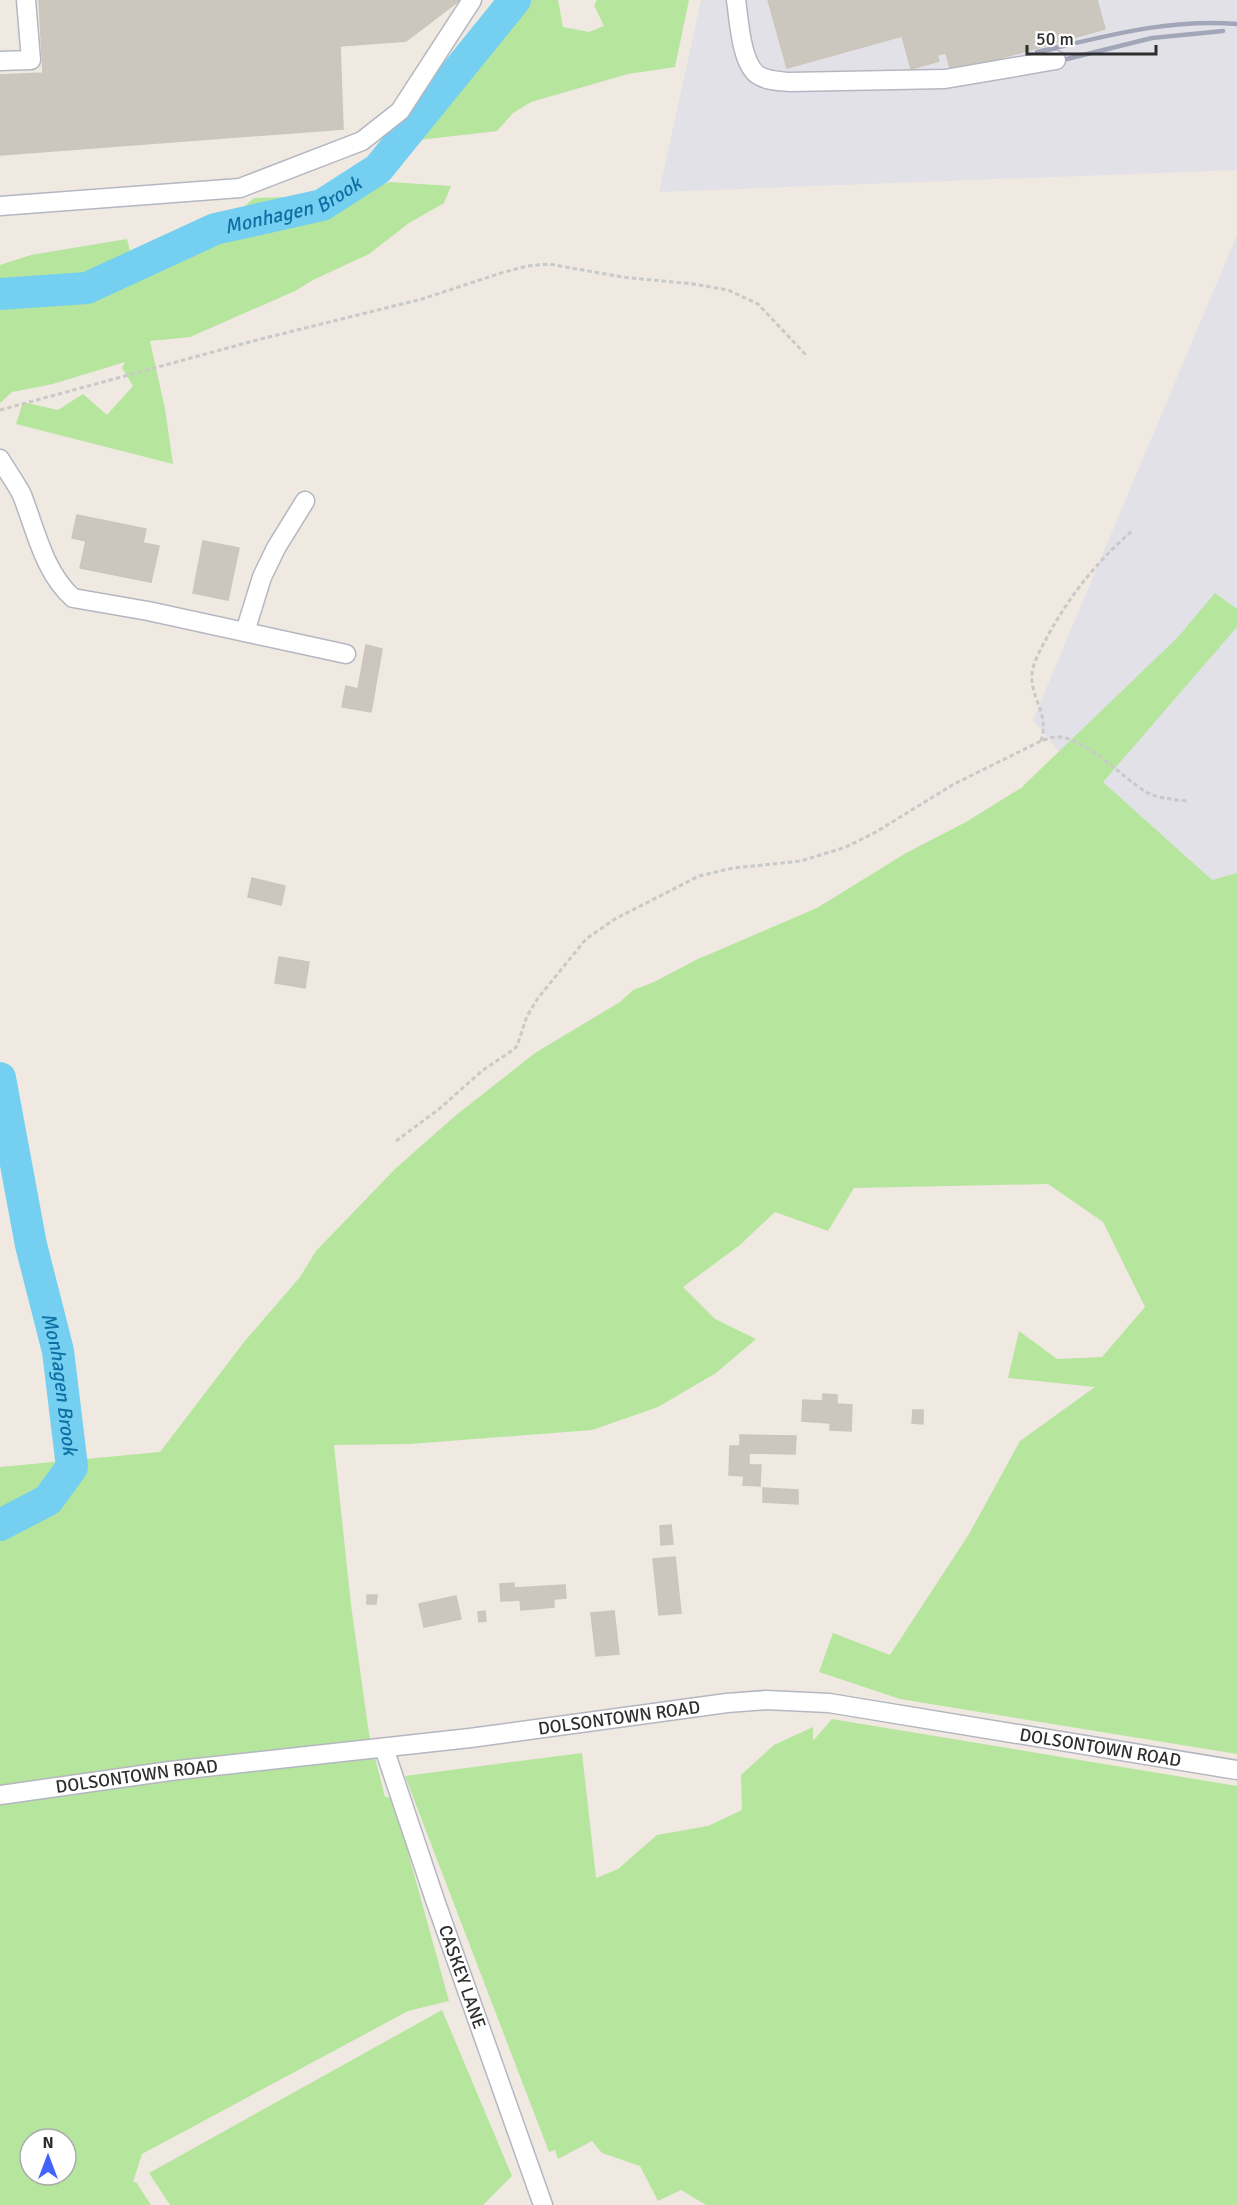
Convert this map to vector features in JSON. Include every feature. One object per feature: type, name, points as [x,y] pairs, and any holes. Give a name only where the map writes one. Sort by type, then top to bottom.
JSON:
[{"type":"street","points":[[0,61],[31,60],[26,0]]},
{"type":"street","points":[[0,206],[240,188],[362,141],[400,111],[472,0]]},
{"type":"street","points":[[736,0],[744,51],[751,67],[757,75],[771,80],[790,82],[945,79],[1056,60]]},
{"type":"street","points":[[0,459],[20,492],[52,572],[64,590],[73,598],[148,611],[346,654]]},
{"type":"street","points":[[245,632],[262,577],[304,501]]},
{"type":"street","name":"DOLSONTOWN ROAD","points":[[0,1795],[170,1771],[384,1748],[727,1703],[798,1700],[829,1703],[1237,1770]]},
{"type":"street","name":"CASKEY LANE","points":[[384,1748],[543,2205]]},
{"type":"path","points":[[0,410],[257,340],[422,299],[510,271],[549,264],[622,277],[728,290],[758,304],[806,355]]},
{"type":"path","points":[[1041,741],[1045,729],[1044,720],[1036,697],[1032,674],[1041,648],[1073,594],[1101,559],[1132,531]]},
{"type":"path","points":[[396,1141],[439,1109],[483,1070],[517,1046],[527,1016],[538,998],[586,939],[615,919],[699,876],[734,867],[801,861],[846,847],[876,832],[954,784],[1055,736],[1076,743],[1112,765],[1145,791],[1160,798],[1187,801]]},
{"type":"shaded area","points":[[701,0],[1237,0],[1237,170],[659,192]]},
{"type":"shaded area","points":[[1237,235],[1237,873],[1186,889],[1080,777],[1033,720]]},
{"type":"green space","points":[[509,0],[558,0],[563,27],[589,32],[604,26],[594,5],[597,0],[689,0],[675,67],[628,74],[531,102],[513,113],[497,131],[410,141],[416,96],[452,75],[498,20]]},
{"type":"green space","points":[[390,182],[451,186],[444,203],[409,223],[369,254],[295,291],[190,337],[150,341],[165,409],[173,464],[16,424],[23,402],[58,410],[83,394],[107,415],[133,386],[122,368],[125,362],[53,384],[12,392],[0,403],[0,265],[31,255],[127,239],[135,271],[167,261],[233,216],[254,198],[350,195]]},
{"type":"green space","points":[[1215,593],[1237,609],[1237,627],[1103,782],[1212,880],[1237,873],[1237,1754],[900,1699],[819,1672],[833,1633],[890,1655],[969,1534],[1020,1441],[1095,1387],[1008,1378],[1019,1331],[1057,1359],[1102,1357],[1145,1307],[1103,1222],[1048,1184],[854,1188],[828,1231],[775,1212],[740,1245],[683,1287],[715,1319],[756,1339],[716,1373],[658,1407],[592,1430],[410,1444],[334,1445],[351,1605],[369,1734],[385,1797],[393,1798],[449,2001],[408,2011],[142,2154],[133,2182],[136,2182],[151,2205],[0,2205],[0,1467],[160,1452],[244,1342],[300,1277],[316,1251],[395,1169],[455,1116],[535,1053],[620,1002],[633,990],[654,982],[698,959],[817,908],[906,853],[966,822],[1021,788],[1178,637]]},
{"type":"green space","points":[[832,1719],[1237,1786],[1237,2205],[706,2205],[681,2190],[658,2201],[640,2166],[602,2153],[592,2141],[558,2159],[555,2150],[549,2152],[405,1776],[582,1753],[596,1878],[618,1869],[657,1835],[708,1826],[742,1810],[741,1775],[774,1745],[813,1727],[813,1741]]},
{"type":"green space","points":[[442,2010],[512,2176],[483,2205],[170,2205],[149,2173]]},
{"type":"building","points":[[39,0],[460,0],[406,41],[340,46],[343,129],[0,155],[0,75],[43,73]]},
{"type":"building","points":[[768,0],[1097,0],[1105,29],[951,72],[946,53],[937,55],[939,61],[911,69],[902,36],[787,68]]},
{"type":"building","points":[[77,515],[146,529],[143,543],[159,546],[151,582],[80,568],[86,541],[72,538]]},
{"type":"building","points":[[203,541],[239,548],[228,600],[193,593]]},
{"type":"building","points":[[366,645],[382,649],[371,712],[342,707],[346,686],[358,689]]},
{"type":"building","points":[[252,878],[285,886],[281,905],[248,897]]},
{"type":"building","points":[[279,957],[309,962],[305,988],[275,983]]},
{"type":"building","points":[[823,1394],[837,1395],[837,1404],[852,1405],[851,1431],[830,1430],[830,1423],[802,1421],[803,1400],[823,1401]]},
{"type":"building","points":[[913,1410],[923,1410],[923,1424],[912,1423]]},
{"type":"building","points":[[740,1435],[796,1436],[795,1454],[749,1453],[749,1465],[761,1465],[760,1486],[743,1485],[744,1476],[729,1475],[730,1446],[740,1446]]},
{"type":"building","points":[[763,1488],[798,1490],[798,1504],[763,1502]]},
{"type":"building","points":[[671,1525],[673,1544],[661,1545],[660,1526]]},
{"type":"building","points":[[675,1557],[681,1613],[659,1615],[653,1559]]},
{"type":"building","points":[[514,1583],[514,1588],[565,1585],[566,1598],[554,1599],[554,1607],[521,1610],[520,1600],[501,1601],[500,1584]]},
{"type":"building","points":[[367,1595],[377,1595],[376,1604],[367,1604]]},
{"type":"building","points":[[456,1596],[461,1619],[424,1627],[419,1604]]},
{"type":"building","points":[[485,1611],[486,1621],[479,1622],[478,1612]]},
{"type":"building","points":[[614,1611],[619,1654],[596,1656],[591,1613]]},
{"type":"waterway","name":"Monhagen Brook","points":[[0,294],[87,288],[215,229],[322,205],[378,169],[515,0]]},
{"type":"waterway","name":"Monhagen Brook","points":[[0,1078],[31,1245],[58,1351],[72,1467],[48,1500],[0,1525]]},
{"type":"railway","points":[[1037,52],[1161,26],[1237,24]]},
{"type":"railway","points":[[1067,59],[1152,38],[1223,31]]}]
